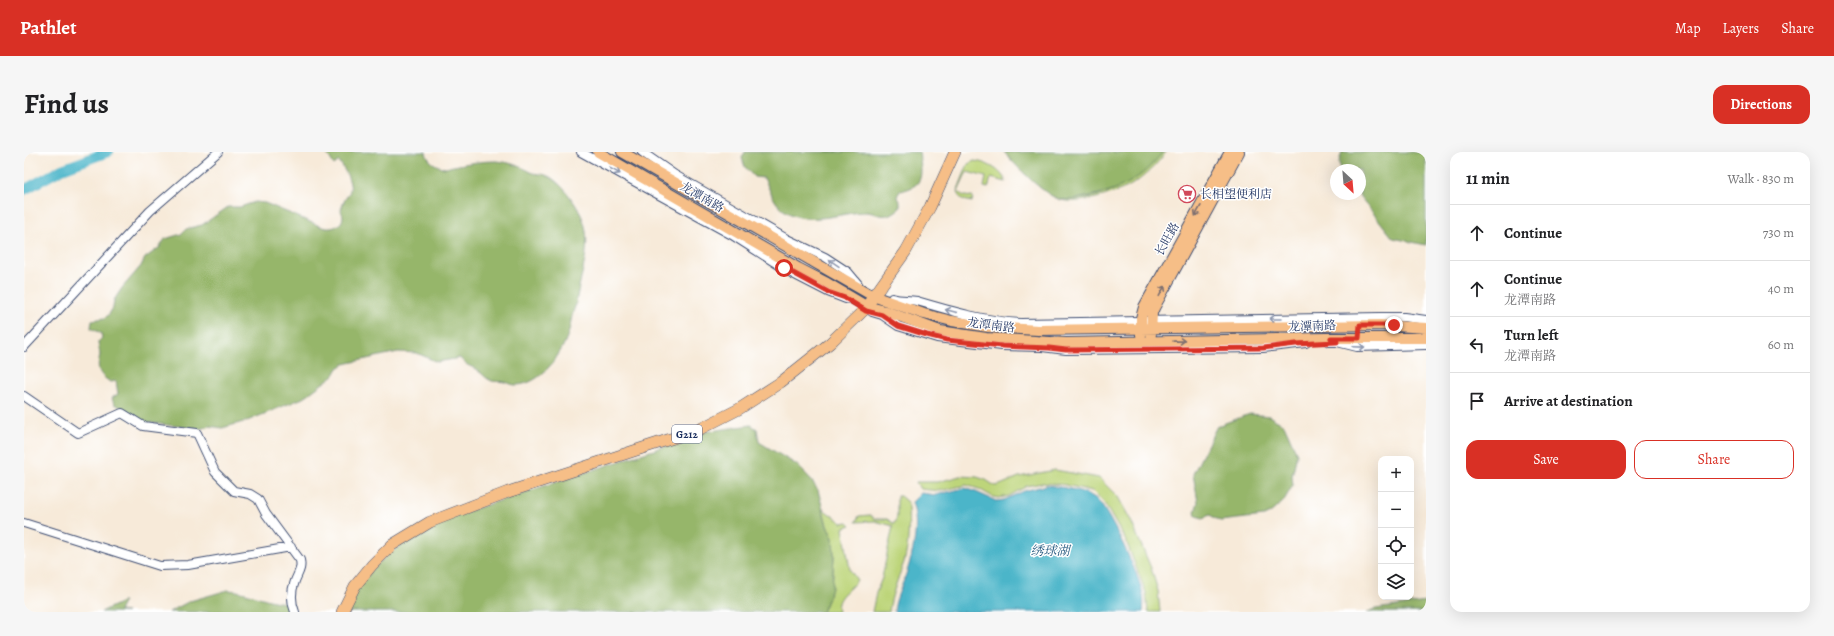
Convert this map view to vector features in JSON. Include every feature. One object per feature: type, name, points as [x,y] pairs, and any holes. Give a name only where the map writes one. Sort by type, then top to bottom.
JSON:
[{"type":"highway","name":"G212","points":[[342,612],[355,586],[372,565],[392,545],[430,522],[508,492],[698,430],[739,409],[781,382],[830,343],[865,308],[906,251],[930,207],[955,152]]},
{"type":"main road","name":"龙潭南路","points":[[598,152],[798,268],[827,283],[865,308],[885,311],[930,328],[950,333],[1003,340],[1066,343],[1426,338]]},
{"type":"main road","name":"龙潭南路","points":[[622,152],[675,179],[833,273],[875,294],[918,312],[952,321],[995,328],[1038,330],[1146,325],[1264,327],[1360,325],[1426,328]]},
{"type":"main road","name":"长旺路","points":[[1146,342],[1144,307],[1230,152]]},
{"type":"main road","name":"长旺路","points":[[1146,325],[1158,299],[1239,152]]},
{"type":"main road","points":[[827,283],[833,273]]},
{"type":"main road","points":[[914,322],[918,312]]},
{"type":"main road","points":[[1359,338],[1360,325]]},
{"type":"main road","points":[[1264,327],[1264,340]]},
{"type":"main road","points":[[930,328],[938,338]]},
{"type":"street","points":[[24,347],[150,211],[218,152]]},
{"type":"street","points":[[581,152],[732,235],[793,274],[828,292],[882,315],[898,326],[938,338],[1002,346],[1066,350],[1263,348],[1334,340],[1357,347],[1426,345]]},
{"type":"street","points":[[642,152],[675,179],[787,239],[825,257],[848,272],[854,281],[875,294],[901,301],[914,300],[979,318],[1005,322],[1146,325],[1179,319],[1404,317],[1426,320]]},
{"type":"street","points":[[24,396],[78,433],[122,413],[144,426],[196,433],[215,472],[234,491],[250,494],[258,499],[266,514],[300,560],[302,566],[295,580],[292,598],[295,612]]},
{"type":"street","points":[[24,523],[160,566],[188,564],[291,547]]},
{"type":"green space","points":[[326,152],[426,152],[432,163],[445,168],[475,162],[496,161],[514,165],[533,173],[546,175],[559,184],[571,198],[580,213],[585,226],[587,246],[576,304],[569,331],[562,348],[550,366],[534,380],[525,384],[515,385],[490,380],[460,358],[437,362],[417,353],[398,352],[344,364],[338,368],[334,375],[303,398],[247,421],[222,428],[209,426],[200,429],[144,422],[129,411],[114,404],[112,398],[118,394],[116,381],[110,382],[100,373],[98,367],[100,355],[98,342],[102,338],[101,333],[91,328],[92,320],[105,318],[109,314],[113,308],[114,300],[122,288],[141,266],[145,258],[160,247],[165,239],[181,234],[186,229],[202,225],[228,207],[240,207],[255,202],[265,203],[322,227],[336,227],[342,220],[343,216],[341,208],[349,193],[350,185],[348,177],[339,161],[334,165]]},
{"type":"green space","points":[[745,152],[919,152],[921,173],[918,183],[908,189],[900,191],[897,196],[900,201],[900,208],[891,214],[882,215],[866,212],[825,218],[805,218],[795,216],[785,211],[778,205],[764,178],[754,177],[745,167],[742,158]]},
{"type":"green space","points":[[1004,152],[1163,152],[1155,162],[1129,183],[1110,191],[1066,200],[1053,197],[1038,186]]},
{"type":"green space","points":[[1163,152],[1166,152],[1151,170],[1124,189],[1088,200],[1066,201],[1058,199],[1087,198],[1116,189],[1130,182],[1142,173]]},
{"type":"green space","points":[[1342,152],[1426,152],[1426,245],[1393,238],[1363,200],[1366,200],[1366,164],[1339,164]]},
{"type":"green space","points":[[974,161],[993,167],[1001,174],[1006,182],[991,178],[988,188],[984,187],[986,177],[967,172],[958,192],[964,196],[973,197],[972,202],[963,199],[957,192],[968,164]]},
{"type":"green space","points":[[1250,414],[1269,416],[1284,425],[1297,454],[1292,476],[1293,485],[1283,502],[1264,516],[1220,521],[1210,515],[1203,518],[1196,516],[1195,512],[1198,502],[1193,474],[1217,426]]},
{"type":"green space","points":[[751,425],[757,429],[759,442],[797,465],[808,476],[818,490],[827,526],[833,538],[834,556],[832,588],[822,612],[345,612],[357,588],[369,573],[390,553],[427,529],[453,516],[678,442],[704,432]]},
{"type":"green space","points":[[1055,470],[1099,478],[1118,497],[1131,521],[1151,568],[1158,591],[1160,612],[1148,612],[1146,593],[1126,541],[1104,503],[1092,491],[1066,485],[1042,483],[1027,486],[1009,496],[999,498],[993,497],[979,489],[966,485],[940,491],[920,489],[916,482],[938,482],[960,476],[977,477],[986,480],[995,486],[1019,477]]},
{"type":"green space","points":[[897,496],[900,496],[907,502],[908,507],[906,555],[893,593],[889,612],[872,612],[876,593],[882,578],[893,526],[875,521],[856,522],[859,516],[870,515],[875,519],[887,519],[894,524],[897,517]]},
{"type":"green space","points":[[823,509],[842,523],[848,522],[851,525],[843,528],[850,570],[857,580],[838,602],[838,612],[822,612],[832,588],[834,556],[833,538],[827,526]]},
{"type":"green space","points":[[228,590],[243,592],[274,601],[290,603],[293,612],[169,612],[190,601]]},
{"type":"green space","points":[[124,601],[119,611],[127,612],[101,612]]},
{"type":"green space","points":[[1426,602],[1426,612],[1367,612],[1376,609]]},
{"type":"water","name":"绣球湖","points":[[1047,485],[1072,489],[1090,495],[1101,504],[1115,527],[1135,570],[1143,594],[1143,612],[894,612],[897,598],[913,550],[915,520],[912,502],[921,493],[936,495],[964,488],[996,501],[1004,500],[1024,491]]},
{"type":"waterway","points":[[24,190],[62,169],[108,152]]},
{"type":"place","name":"长相望便利店","points":[[1187,194]]},
{"type":"route","points":[[784,268],[828,292],[845,298],[866,311],[882,315],[898,326],[947,340],[1002,346],[1058,348],[1066,350],[1263,348],[1290,344],[1337,342],[1331,338],[1359,338],[1360,325],[1394,325]]}]
